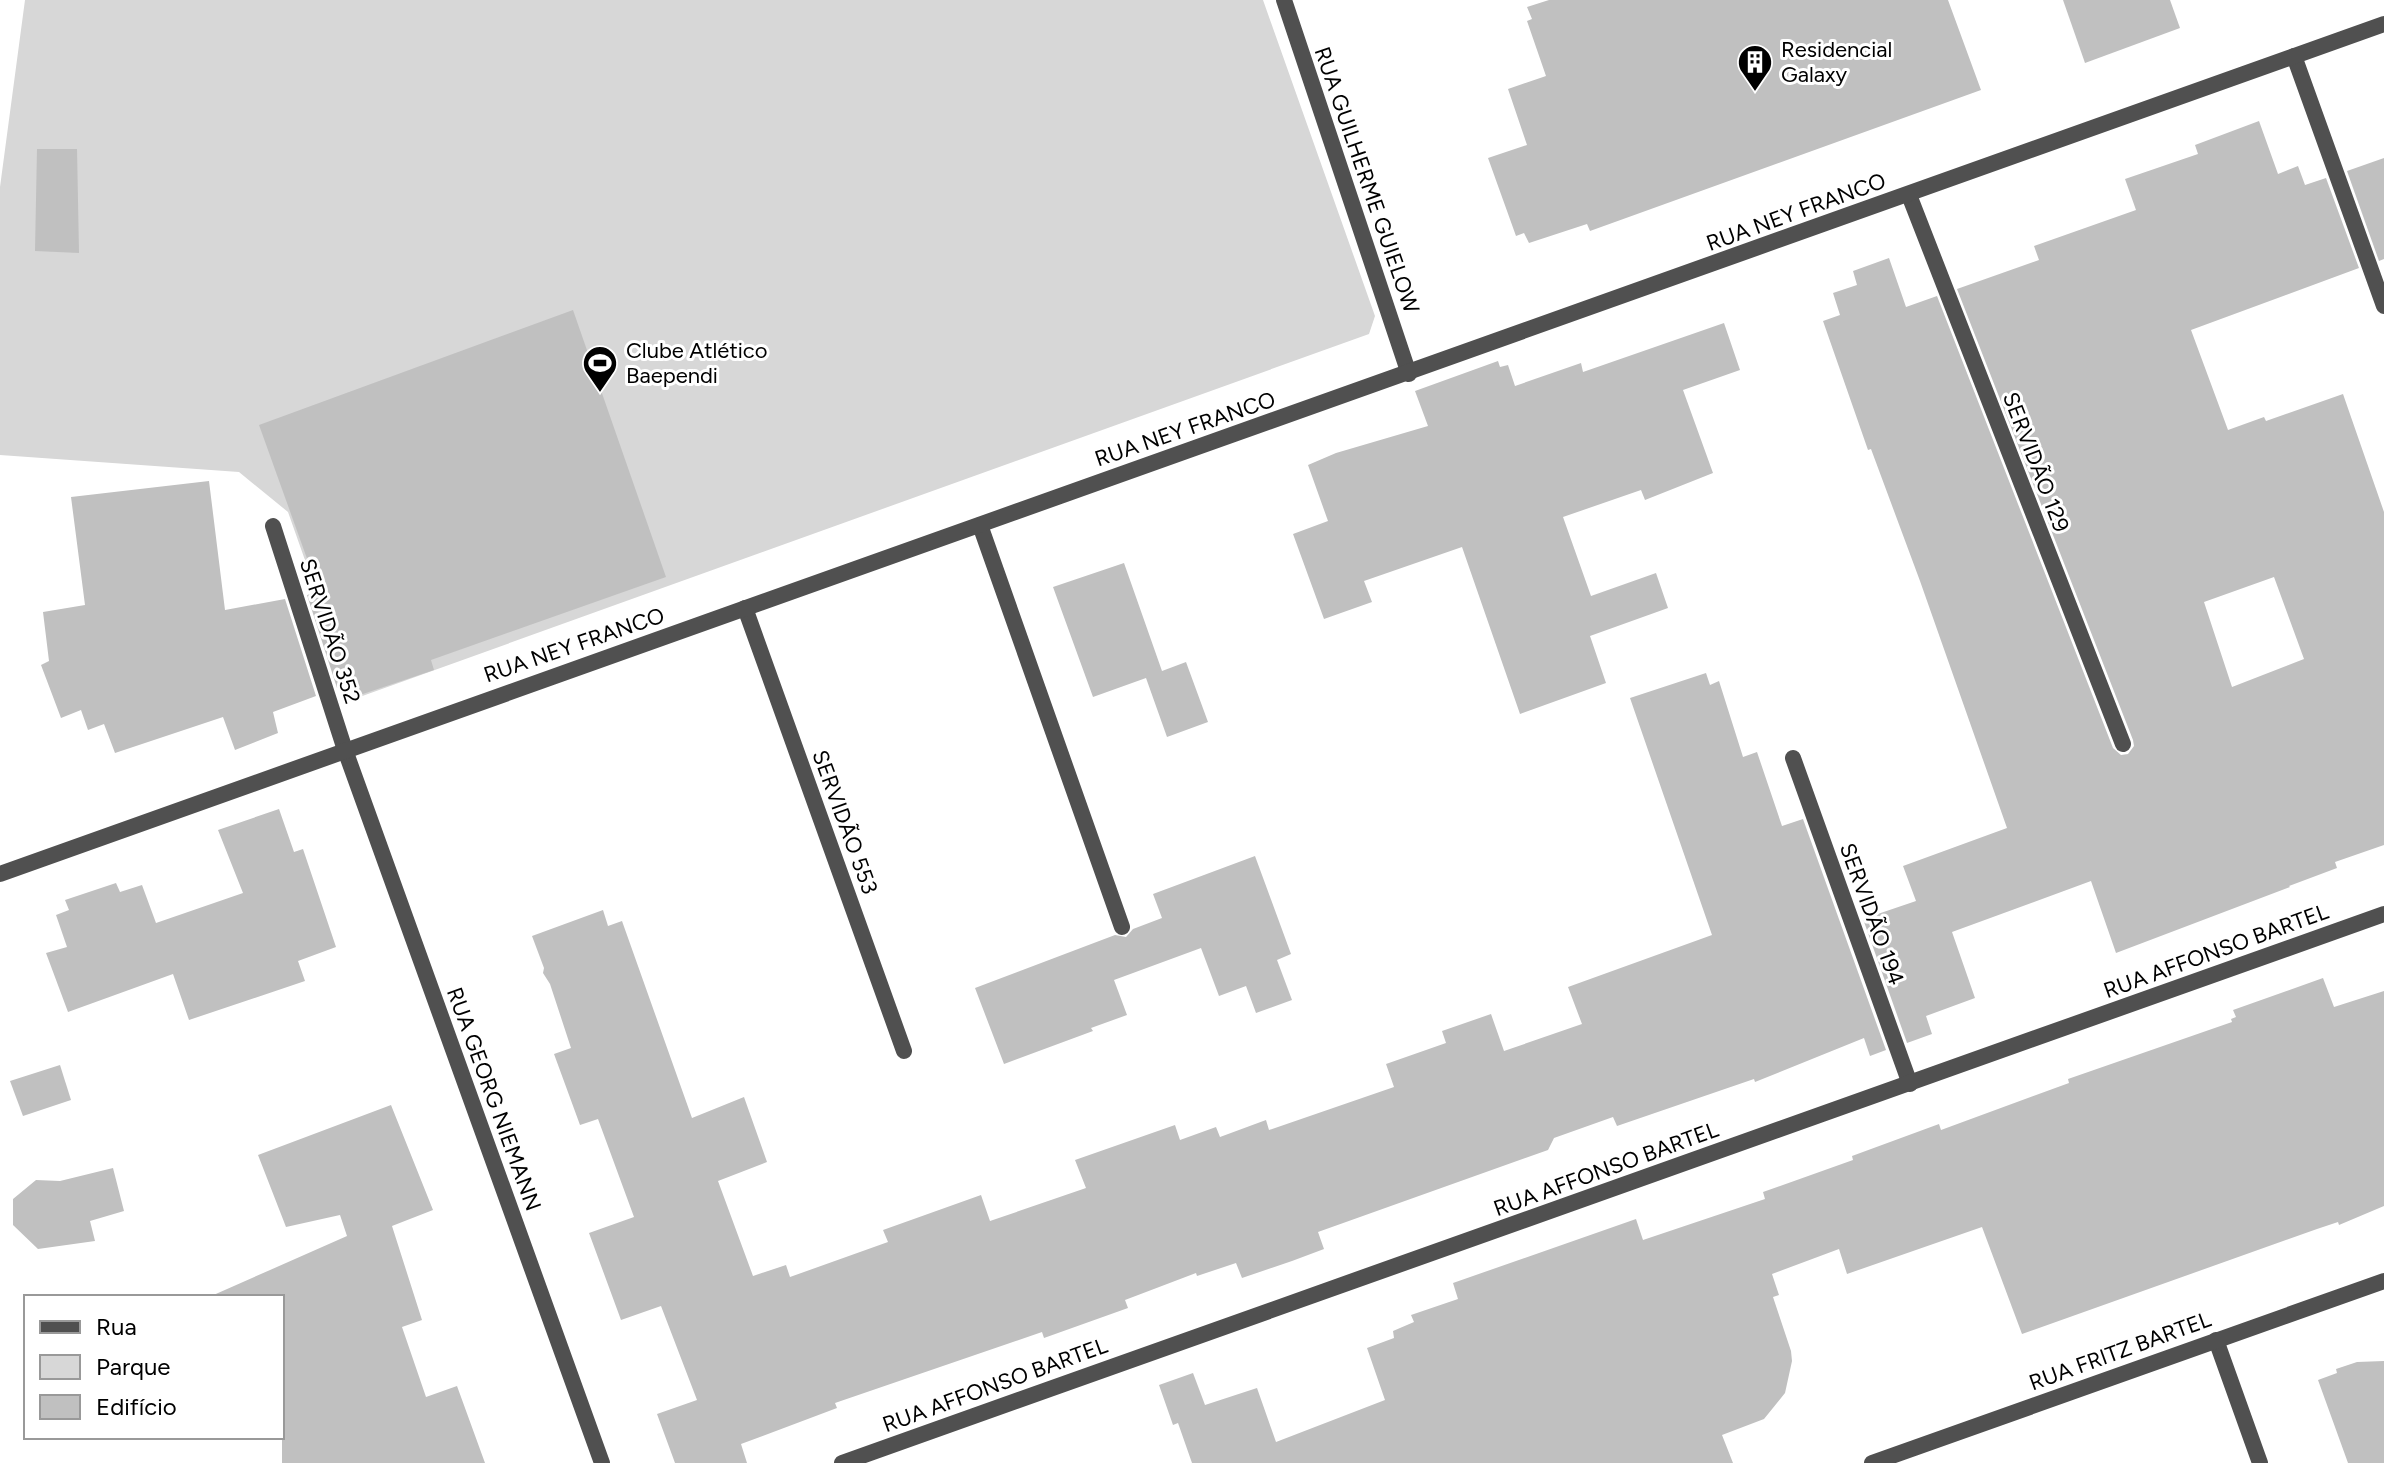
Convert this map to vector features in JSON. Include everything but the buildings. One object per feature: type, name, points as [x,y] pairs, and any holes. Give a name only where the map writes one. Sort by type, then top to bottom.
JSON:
[{"type":"street","name":"RUA GUILHERME GUIELOW","points":[[1284,0],[1409,374]]},
{"type":"street","name":"RUA NEY FRANCO","points":[[0,874],[2384,24]]},
{"type":"street","points":[[2294,56],[2384,306]]},
{"type":"street","name":"SERVIDÃO 129","points":[[1909,195],[2123,744]]},
{"type":"street","points":[[980,525],[1122,927]]},
{"type":"street","name":"SERVIDÃO 352","points":[[273,526],[345,750]]},
{"type":"street","name":"SERVIDÃO 553","points":[[745,608],[904,1051]]},
{"type":"street","name":"RUA GEORG NIEMANN","points":[[345,750],[602,1463]]},
{"type":"street","name":"SERVIDÃO 194","points":[[1793,758],[1910,1084]]},
{"type":"street","name":"RUA AFFONSO BARTEL","points":[[842,1463],[2384,914]]},
{"type":"street","name":"RUA FRITZ BARTEL","points":[[1872,1463],[2384,1281]]},
{"type":"street","points":[[2216,1340],[2260,1463]]},
{"type":"green space","name":"Clube Atlético Baependi","points":[[25,0],[1263,0],[1375,316],[1369,334],[354,699],[288,512],[239,472],[0,455],[0,187]]},
{"type":"place","name":"Residencial Galaxy","points":[[1755,93]]},
{"type":"place","name":"Clube Atlético Baependi","points":[[600,394]]}]
